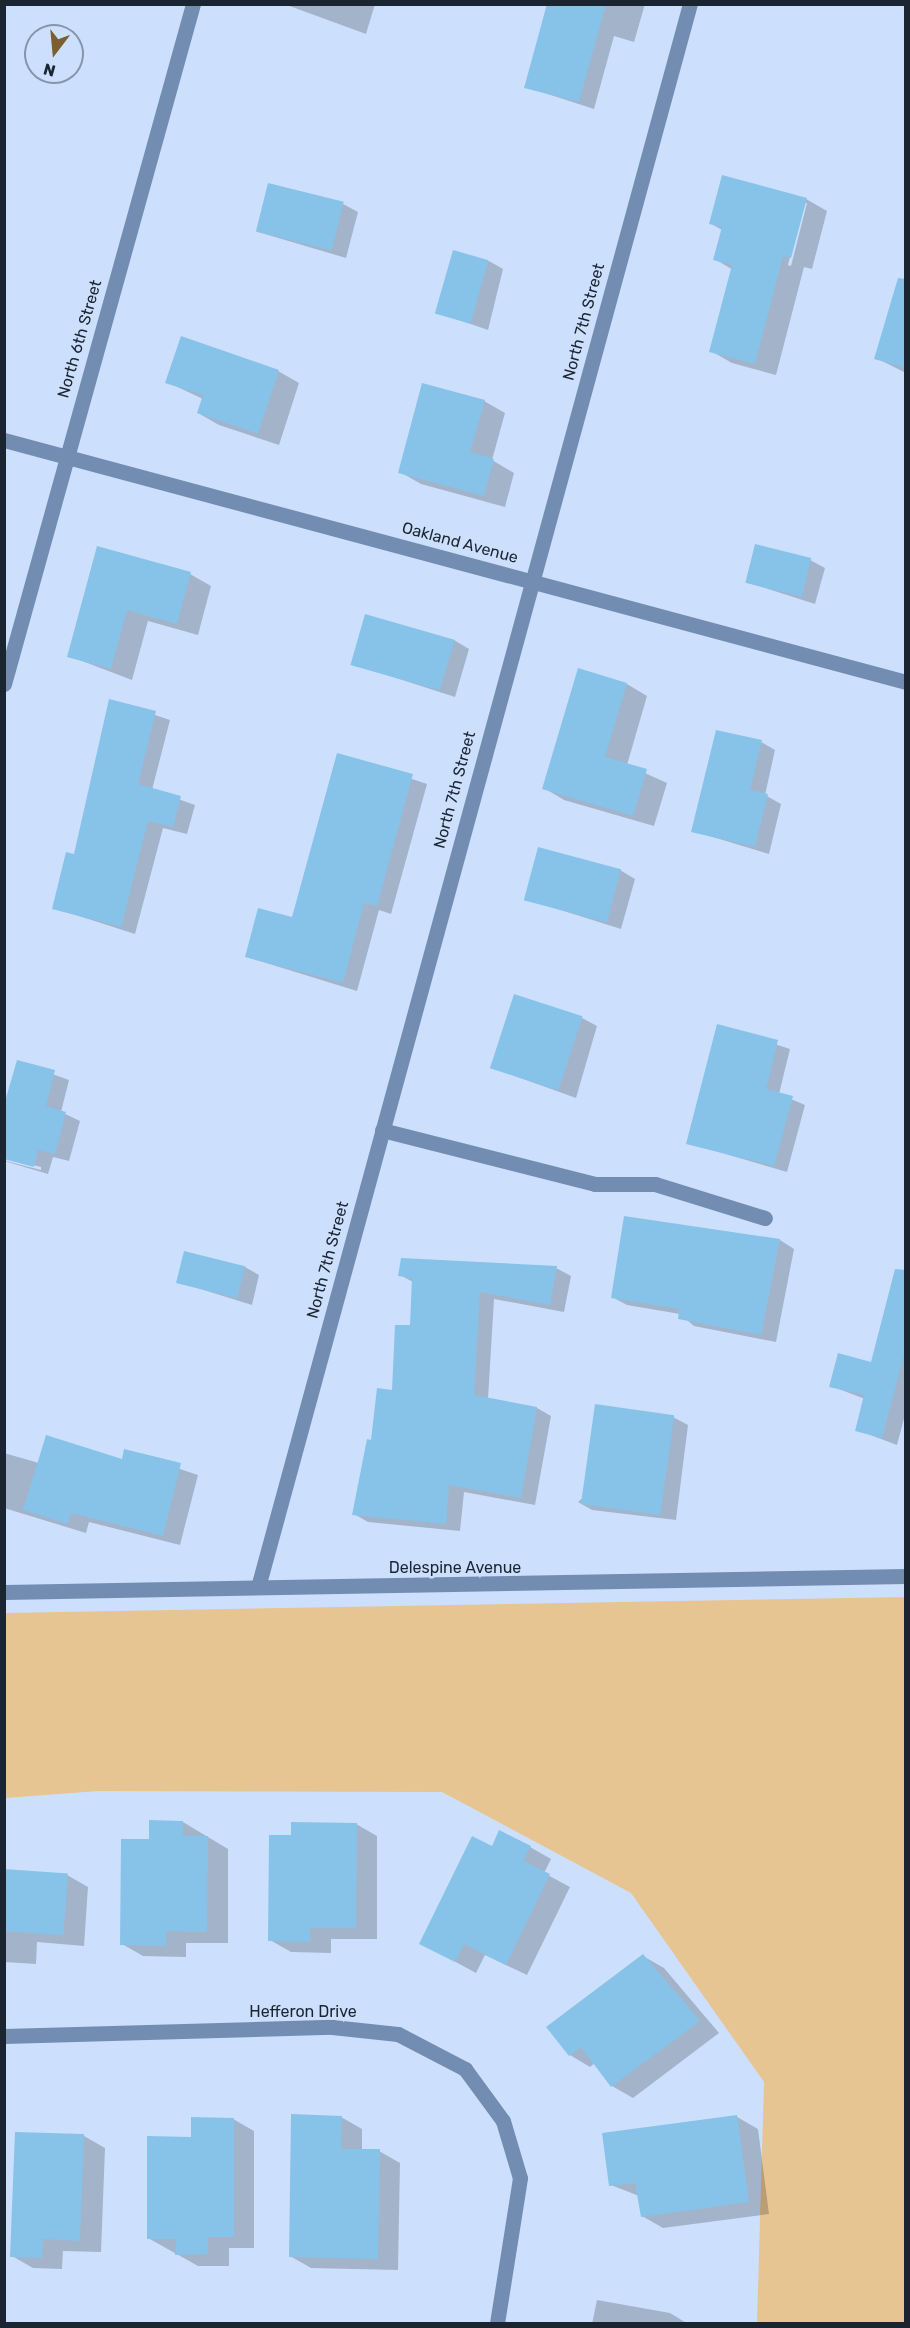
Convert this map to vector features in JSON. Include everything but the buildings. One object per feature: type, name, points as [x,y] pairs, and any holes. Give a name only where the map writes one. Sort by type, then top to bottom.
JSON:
[{"type":"street","name":"North 6th Street","points":[[4,684],[65,455],[193,4]]},
{"type":"street","name":"North 7th Street","points":[[258,1587],[530,580],[690,4]]},
{"type":"street","name":"Oakland Avenue","points":[[4,440],[906,682]]},
{"type":"street","points":[[382,1130],[596,1184],[655,1184],[765,1218]]},
{"type":"street","name":"Delespine Avenue","points":[[4,1592],[258,1587],[547,1586],[906,1576]]},
{"type":"street","name":"Hefferon Drive","points":[[4,2036],[332,2027],[398,2034],[465,2069],[503,2121],[520,2178],[498,2324]]},
{"type":"shaded area","points":[[905,1597],[905,2323],[757,2323],[764,2082],[631,1893],[442,1792],[98,1791],[5,1798],[5,1613]]}]
